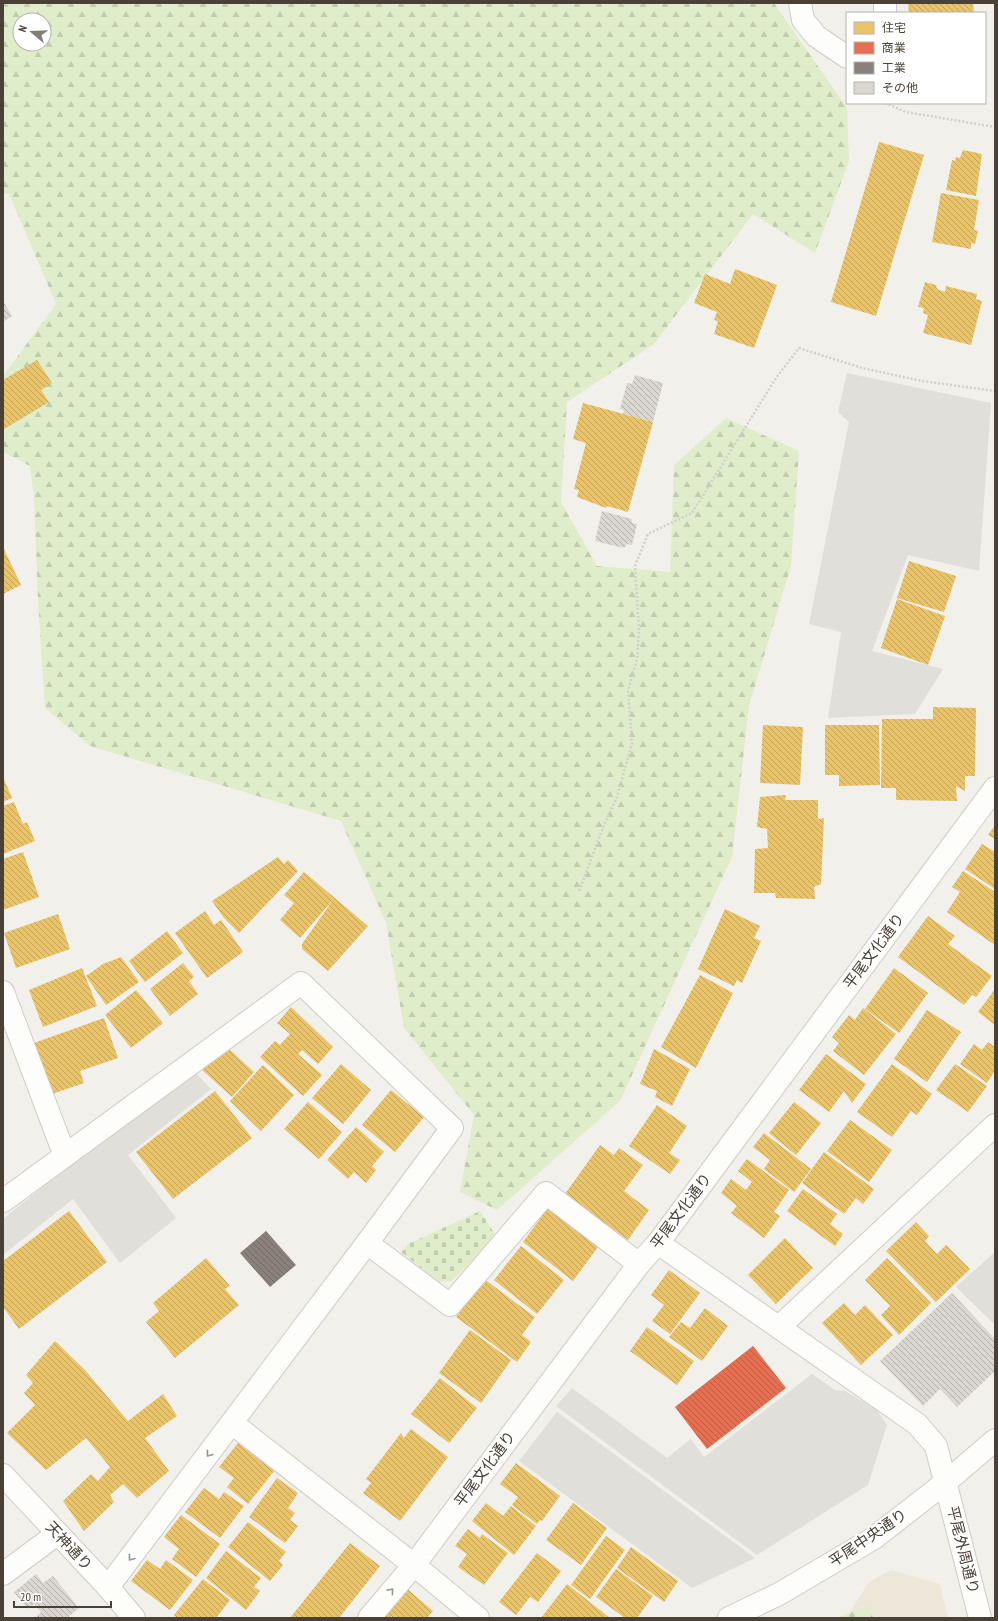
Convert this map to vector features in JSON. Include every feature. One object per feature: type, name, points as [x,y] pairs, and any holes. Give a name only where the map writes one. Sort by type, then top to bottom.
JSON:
[{"type":"street","points":[[800,3],[803,20],[816,36],[846,56]]},
{"type":"street","name":"平尾文化通り","points":[[369,1618],[414,1565],[639,1264],[658,1243],[995,788]]},
{"type":"street","points":[[3,1201],[301,983],[452,1128],[108,1588]]},
{"type":"street","points":[[3,992],[65,1156]]},
{"type":"street","points":[[779,1327],[995,1125]]},
{"type":"street","points":[[367,1243],[450,1305],[546,1193],[639,1264]]},
{"type":"street","name":"平尾外周通り","points":[[658,1243],[917,1424],[936,1446],[946,1482],[958,1537],[980,1618]]},
{"type":"street","points":[[232,1423],[414,1565],[478,1618]]},
{"type":"street","name":"平尾中央通り","points":[[729,1618],[779,1594],[874,1538],[946,1482],[995,1440]]},
{"type":"street","name":"天神通り","points":[[3,1475],[134,1618]]},
{"type":"street","points":[[3,1574],[57,1534]]},
{"type":"path","points":[[887,104],[906,112],[995,127]]},
{"type":"path","points":[[579,892],[604,826],[617,797],[632,743],[628,691],[637,660],[639,631],[635,566],[648,534],[692,513],[776,378],[800,348],[862,368],[922,380],[995,391]]},
{"type":"shaded area","points":[[847,373],[991,403],[979,571],[908,555],[872,651],[943,669],[915,714],[828,718],[841,632],[809,624],[849,422],[838,412]]},
{"type":"shaded area","points":[[191,1068],[211,1089],[128,1155],[176,1218],[120,1263],[73,1199],[3,1255],[3,1219]]},
{"type":"shaded area","points":[[995,1252],[995,1325],[956,1287]]},
{"type":"shaded area","points":[[812,1374],[835,1390],[845,1391],[877,1410],[887,1425],[868,1485],[757,1555],[556,1406],[572,1388],[667,1458],[691,1439],[704,1457]]},
{"type":"shaded area","points":[[557,1412],[755,1558],[692,1588],[519,1461]]},
{"type":"shaded area","points":[[891,1570],[940,1584],[948,1618],[846,1618],[869,1582]]},
{"type":"green space","points":[[3,3],[774,3],[847,108],[849,161],[815,253],[753,214],[654,344],[567,402],[561,502],[597,566],[670,572],[674,465],[726,418],[799,451],[791,566],[749,706],[732,857],[620,1101],[497,1210],[460,1192],[474,1115],[404,1028],[386,923],[341,821],[90,746],[45,708],[38,600],[34,497],[30,466],[3,452],[3,376],[56,304],[9,194],[3,193]]},
{"type":"green space","points":[[480,1211],[496,1236],[452,1281],[439,1282],[401,1252],[408,1244]]},
{"type":"green space","points":[[868,1606],[873,1618],[836,1618]]},
{"type":"building: 住宅","points":[[908,3],[973,3],[974,12],[909,12]]},
{"type":"building: 住宅","points":[[879,142],[924,155],[876,316],[831,302]]},
{"type":"building: 住宅","points":[[963,150],[982,154],[976,196],[946,190],[952,160],[955,161],[956,157],[960,158]]},
{"type":"building: 住宅","points":[[941,193],[979,200],[974,230],[978,231],[975,244],[971,243],[971,249],[932,242]]},
{"type":"building: 住宅","points":[[735,269],[777,285],[754,348],[714,334],[718,321],[714,320],[717,312],[694,303],[705,274],[730,284]]},
{"type":"building: 住宅","points":[[925,282],[936,285],[937,289],[945,292],[946,286],[977,294],[976,299],[982,301],[971,345],[923,333],[928,315],[923,313],[924,308],[918,307]]},
{"type":"building: 住宅","points":[[37,360],[52,383],[41,390],[49,402],[4,429],[3,380]]},
{"type":"building: 住宅","points":[[583,403],[653,422],[628,512],[607,506],[606,508],[577,497],[579,490],[574,489],[586,443],[573,439]]},
{"type":"building: 住宅","points":[[3,547],[21,585],[3,594]]},
{"type":"building: 住宅","points":[[909,561],[956,576],[944,612],[897,598]]},
{"type":"building: 住宅","points":[[897,599],[945,616],[928,665],[881,648]]},
{"type":"building: 住宅","points":[[933,707],[976,708],[975,776],[965,776],[965,791],[956,786],[957,801],[896,800],[896,788],[881,788],[882,719],[933,719]]},
{"type":"building: 住宅","points":[[763,725],[803,727],[800,785],[760,783]]},
{"type":"building: 住宅","points":[[825,725],[879,725],[880,785],[839,786],[839,775],[825,775]]},
{"type":"building: 住宅","points":[[3,777],[12,798],[3,802]]},
{"type":"building: 住宅","points":[[786,795],[785,800],[818,800],[818,819],[824,818],[821,884],[814,887],[815,899],[776,898],[775,893],[754,893],[755,849],[768,848],[767,829],[757,827],[760,797]]},
{"type":"building: 住宅","points":[[14,802],[23,824],[27,822],[35,841],[3,854],[3,806]]},
{"type":"building: 住宅","points":[[995,825],[995,839],[988,835]]},
{"type":"building: 住宅","points":[[982,844],[995,852],[995,889],[965,869]]},
{"type":"building: 住宅","points":[[23,852],[39,897],[3,910],[3,859]]},
{"type":"building: 住宅","points":[[278,857],[284,864],[288,860],[298,871],[239,933],[224,918],[212,901]]},
{"type":"building: 住宅","points":[[963,871],[995,892],[995,945],[947,912],[960,892],[952,887]]},
{"type":"building: 住宅","points":[[304,872],[368,926],[328,971],[302,949],[302,944],[333,900],[300,938],[280,920],[294,903],[284,895]]},
{"type":"building: 住宅","points":[[725,909],[760,926],[754,938],[761,941],[742,983],[737,980],[734,986],[698,969]]},
{"type":"building: 住宅","points":[[205,911],[214,925],[221,920],[243,952],[207,978],[175,933]]},
{"type":"building: 住宅","points":[[58,914],[70,949],[16,968],[4,933]]},
{"type":"building: 住宅","points":[[928,916],[955,936],[948,944],[992,976],[976,997],[972,995],[964,1005],[898,957]]},
{"type":"building: 住宅","points":[[167,931],[183,953],[145,982],[129,961]]},
{"type":"building: 住宅","points":[[121,957],[139,982],[106,1005],[86,976],[103,964]]},
{"type":"building: 住宅","points":[[183,963],[194,977],[189,981],[198,994],[170,1016],[150,989]]},
{"type":"building: 住宅","points":[[82,968],[97,1006],[43,1027],[29,990]]},
{"type":"building: 住宅","points":[[894,968],[928,993],[899,1033],[865,1009]]},
{"type":"building: 住宅","points":[[700,975],[733,993],[696,1068],[661,1047]]},
{"type":"building: 住宅","points":[[995,989],[995,1025],[978,1012]]},
{"type":"building: 住宅","points":[[136,990],[163,1023],[131,1048],[105,1015]]},
{"type":"building: 住宅","points":[[291,1007],[333,1047],[318,1064],[302,1050],[298,1054],[322,1075],[303,1096],[260,1057],[275,1041],[280,1045],[290,1034],[277,1023]]},
{"type":"building: 住宅","points":[[863,1008],[896,1034],[864,1075],[833,1051],[839,1043],[832,1037],[849,1015],[855,1020]]},
{"type":"building: 住宅","points":[[927,1010],[961,1032],[927,1082],[894,1059]]},
{"type":"building: 住宅","points":[[104,1018],[118,1058],[80,1071],[84,1083],[52,1094],[34,1043]]},
{"type":"building: 住宅","points":[[988,1042],[995,1047],[995,1073],[994,1072],[987,1083],[960,1064],[974,1044],[982,1050]]},
{"type":"building: 住宅","points":[[228,1048],[254,1072],[232,1097],[201,1069]]},
{"type":"building: 住宅","points":[[654,1049],[690,1069],[672,1106],[655,1097],[657,1091],[640,1084]]},
{"type":"building: 住宅","points":[[826,1054],[866,1084],[852,1103],[844,1091],[829,1112],[799,1090]]},
{"type":"building: 住宅","points":[[341,1064],[371,1090],[343,1124],[312,1098]]},
{"type":"building: 住宅","points":[[892,1064],[932,1094],[917,1115],[911,1111],[892,1137],[857,1112]]},
{"type":"building: 住宅","points":[[955,1064],[987,1086],[968,1112],[936,1090]]},
{"type":"building: 住宅","points":[[263,1065],[294,1095],[261,1131],[230,1101]]},
{"type":"building: 住宅","points":[[391,1090],[424,1117],[395,1152],[362,1125]]},
{"type":"building: 住宅","points":[[215,1091],[252,1138],[173,1199],[136,1152]]},
{"type":"building: 住宅","points":[[308,1102],[342,1132],[319,1159],[284,1129]]},
{"type":"building: 住宅","points":[[794,1102],[821,1123],[796,1155],[769,1133]]},
{"type":"building: 住宅","points":[[657,1105],[687,1126],[669,1153],[680,1160],[670,1174],[629,1146]]},
{"type":"building: 住宅","points":[[850,1120],[892,1150],[869,1182],[827,1151]]},
{"type":"building: 住宅","points":[[356,1127],[384,1152],[372,1166],[376,1170],[366,1183],[354,1172],[348,1179],[327,1160]]},
{"type":"building: 住宅","points":[[764,1133],[811,1169],[794,1192],[764,1169],[770,1160],[753,1147]]},
{"type":"building: 住宅","points":[[600,1145],[614,1155],[619,1148],[643,1165],[624,1191],[649,1210],[628,1240],[565,1194]]},
{"type":"building: 住宅","points":[[824,1152],[874,1189],[863,1204],[856,1198],[844,1214],[802,1183]]},
{"type":"building: 住宅","points":[[747,1159],[789,1190],[774,1212],[780,1216],[764,1238],[731,1213],[737,1206],[721,1193],[731,1179],[746,1190],[752,1182],[738,1171]]},
{"type":"building: 住宅","points":[[803,1189],[837,1214],[830,1224],[843,1234],[835,1246],[787,1211]]},
{"type":"building: 住宅","points":[[548,1208],[598,1247],[573,1281],[523,1242]]},
{"type":"building: 住宅","points":[[69,1211],[107,1262],[19,1329],[3,1307],[3,1261]]},
{"type":"building: 住宅","points":[[916,1222],[929,1236],[925,1241],[937,1254],[946,1245],[970,1269],[936,1302],[886,1251]]},
{"type":"building: 住宅","points":[[785,1238],[813,1268],[776,1304],[748,1275]]},
{"type":"building: 住宅","points":[[521,1246],[564,1280],[537,1314],[494,1280]]},
{"type":"building: 住宅","points":[[206,1258],[230,1286],[225,1289],[239,1305],[175,1358],[146,1322],[159,1311],[153,1303]]},
{"type":"building: 住宅","points":[[887,1258],[931,1303],[899,1335],[881,1315],[890,1306],[865,1280]]},
{"type":"building: 住宅","points":[[669,1270],[700,1293],[670,1334],[652,1321],[664,1305],[651,1295]]},
{"type":"building: 住宅","points":[[484,1279],[535,1317],[522,1335],[531,1342],[517,1362],[456,1317]]},
{"type":"building: 住宅","points":[[844,1303],[855,1315],[865,1305],[893,1335],[861,1365],[822,1323]]},
{"type":"building: 住宅","points":[[705,1308],[728,1326],[702,1361],[669,1337],[681,1322],[690,1328]]},
{"type":"building: 住宅","points":[[647,1327],[694,1361],[677,1385],[630,1351]]},
{"type":"building: 住宅","points":[[470,1330],[511,1360],[481,1403],[439,1373]]},
{"type":"building: 住宅","points":[[55,1341],[85,1370],[128,1421],[163,1394],[177,1416],[145,1438],[169,1471],[137,1498],[123,1484],[110,1495],[114,1502],[84,1531],[63,1501],[91,1474],[98,1481],[110,1467],[86,1438],[46,1470],[7,1433],[35,1405],[24,1393],[33,1383],[26,1375]]},
{"type":"building: 住宅","points":[[440,1378],[477,1408],[449,1443],[411,1414]]},
{"type":"building: 住宅","points":[[411,1429],[448,1457],[400,1521],[363,1493],[371,1483],[366,1479],[401,1433],[404,1438]]},
{"type":"building: 住宅","points":[[238,1443],[274,1471],[248,1504],[227,1487],[234,1478],[219,1467]]},
{"type":"building: 住宅","points":[[516,1463],[560,1496],[542,1521],[540,1520],[537,1524],[512,1505],[518,1497],[500,1484]]},
{"type":"building: 住宅","points":[[277,1478],[298,1493],[288,1508],[295,1513],[290,1520],[298,1526],[285,1543],[249,1517]]},
{"type":"building: 住宅","points":[[204,1488],[219,1499],[224,1492],[244,1506],[220,1538],[185,1512]]},
{"type":"building: 住宅","points":[[486,1503],[503,1516],[511,1506],[536,1526],[514,1555],[472,1521]]},
{"type":"building: 住宅","points":[[573,1503],[607,1528],[581,1565],[546,1540]]},
{"type":"building: 住宅","points":[[181,1515],[220,1544],[196,1577],[172,1559],[179,1549],[164,1537]]},
{"type":"building: 住宅","points":[[248,1522],[286,1552],[279,1561],[283,1565],[270,1581],[228,1547]]},
{"type":"building: 住宅","points":[[468,1529],[480,1538],[482,1534],[508,1553],[484,1585],[458,1567],[467,1554],[455,1546]]},
{"type":"building: 住宅","points":[[606,1536],[625,1550],[590,1599],[571,1585]]},
{"type":"building: 住宅","points":[[350,1543],[380,1566],[339,1618],[290,1618]]},
{"type":"building: 住宅","points":[[631,1547],[678,1581],[664,1602],[617,1568]]},
{"type":"building: 住宅","points":[[226,1551],[261,1578],[254,1587],[260,1591],[246,1610],[206,1578]]},
{"type":"building: 住宅","points":[[537,1553],[561,1571],[538,1602],[530,1597],[516,1615],[499,1602]]},
{"type":"building: 住宅","points":[[147,1560],[160,1569],[166,1560],[193,1580],[170,1610],[131,1581]]},
{"type":"building: 住宅","points":[[616,1569],[653,1596],[637,1618],[625,1618],[596,1597]]},
{"type":"building: 住宅","points":[[203,1579],[230,1600],[216,1618],[177,1618],[174,1615]]},
{"type":"building: 住宅","points":[[567,1584],[610,1618],[541,1618]]},
{"type":"building: 住宅","points":[[405,1587],[433,1611],[427,1618],[378,1618]]},
{"type":"building: 商業","points":[[753,1346],[786,1388],[707,1449],[675,1407]]},
{"type":"building: 工業","points":[[266,1231],[296,1265],[270,1287],[240,1253]]},
{"type":"building: その他","points":[[3,301],[12,316],[3,322]]},
{"type":"building: その他","points":[[635,375],[663,383],[653,422],[623,414],[624,410],[620,409],[627,383],[632,384]]},
{"type":"building: その他","points":[[602,511],[632,519],[632,523],[637,524],[632,545],[627,544],[624,548],[595,541]]},
{"type":"building: その他","points":[[952,1293],[995,1339],[995,1371],[957,1407],[940,1389],[923,1406],[880,1361]]},
{"type":"building: その他","points":[[36,1574],[43,1583],[53,1576],[79,1608],[67,1618],[37,1618],[36,1617],[41,1612],[34,1604],[28,1609],[14,1592]]}]
